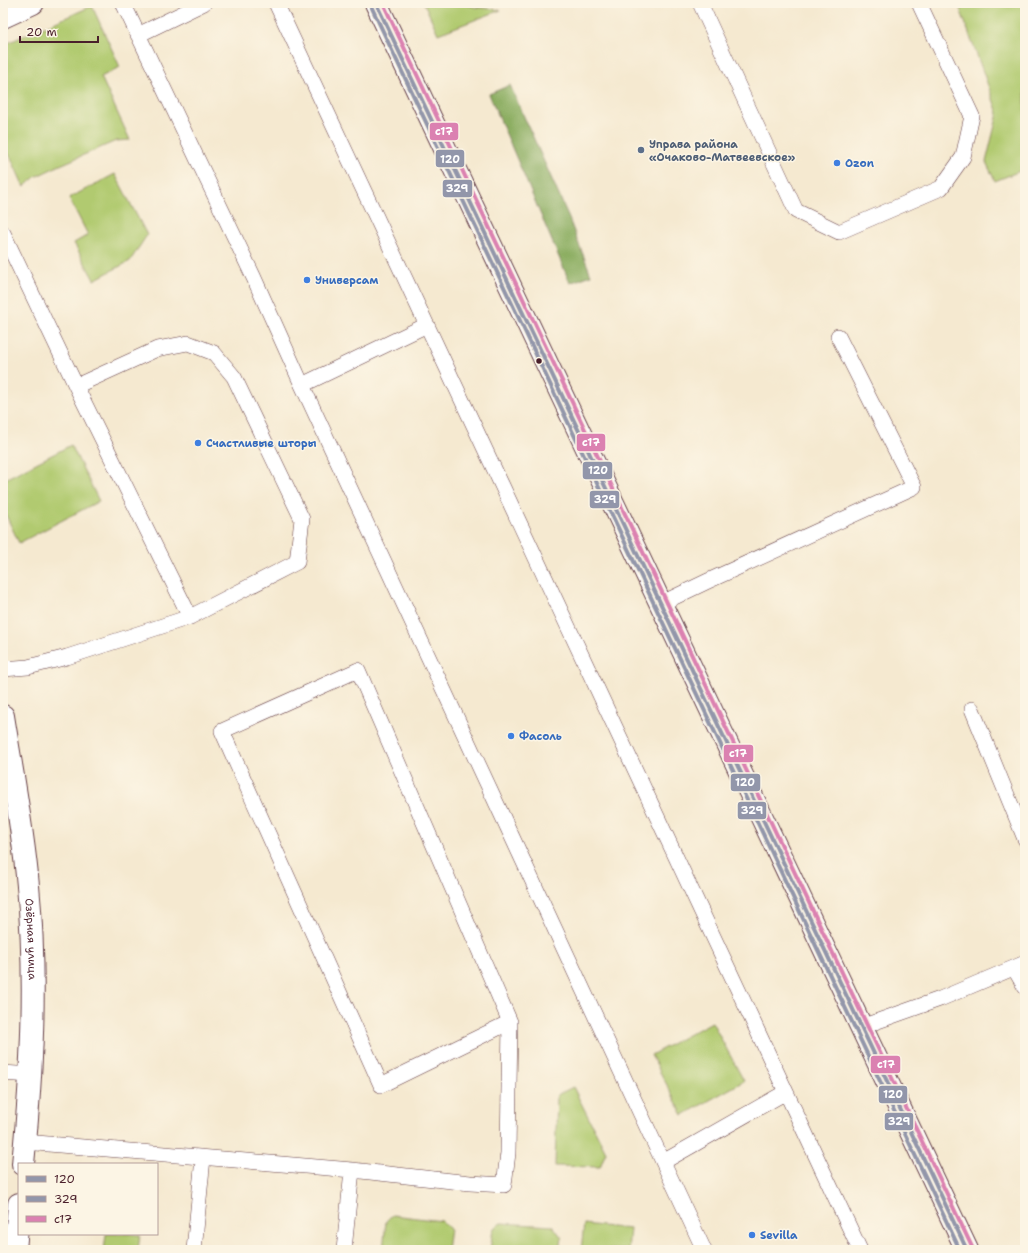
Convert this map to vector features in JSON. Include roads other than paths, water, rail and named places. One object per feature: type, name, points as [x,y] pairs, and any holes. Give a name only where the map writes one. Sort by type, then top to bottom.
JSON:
[{"type":"street","points":[[3,17],[33,3]]},
{"type":"street","points":[[376,3],[967,1250]]},
{"type":"street","name":"Озёрная улица","points":[[3,716],[28,886],[32,943],[33,999],[30,1075],[23,1163]]},
{"type":"street","points":[[15,1250],[18,1216]]},
{"type":"lane","points":[[123,3],[254,278],[302,385],[704,1250]]},
{"type":"lane","points":[[138,35],[204,3]]},
{"type":"lane","points":[[276,3],[860,1250]]},
{"type":"lane","points":[[700,3],[796,211],[839,232],[941,188],[963,156],[972,116],[919,3]]},
{"type":"lane","points":[[3,233],[76,386],[190,616]]},
{"type":"lane","points":[[302,385],[427,325]]},
{"type":"lane","points":[[660,604],[914,487],[838,336]]},
{"type":"lane","points":[[3,669],[28,667],[67,657],[190,616],[298,562],[302,519],[234,377],[214,353],[188,343],[157,349],[76,386]]},
{"type":"lane","points":[[25,1142],[352,1170],[470,1183],[504,1185],[508,1153],[510,1022],[358,670],[222,731],[381,1085],[510,1022]]},
{"type":"lane","points":[[972,709],[1025,839]]},
{"type":"lane","points":[[861,1027],[940,999],[1020,965],[1025,987]]},
{"type":"lane","points":[[3,1073],[30,1075]]},
{"type":"lane","points":[[662,1162],[786,1092]]},
{"type":"lane","points":[[194,1250],[203,1158]]},
{"type":"lane","points":[[344,1250],[352,1170]]},
{"type":"place","name":"Управа района «Очаково-Матвеевское»","points":[[641,150]]},
{"type":"place","name":"Ozon","points":[[837,163]]},
{"type":"place","name":"Универсам","points":[[307,280]]},
{"type":"place","name":"Счастливые шторы","points":[[198,443]]},
{"type":"place","name":"Фасоль","points":[[511,736]]},
{"type":"place","name":"Sevilla","points":[[752,1235]]}]
